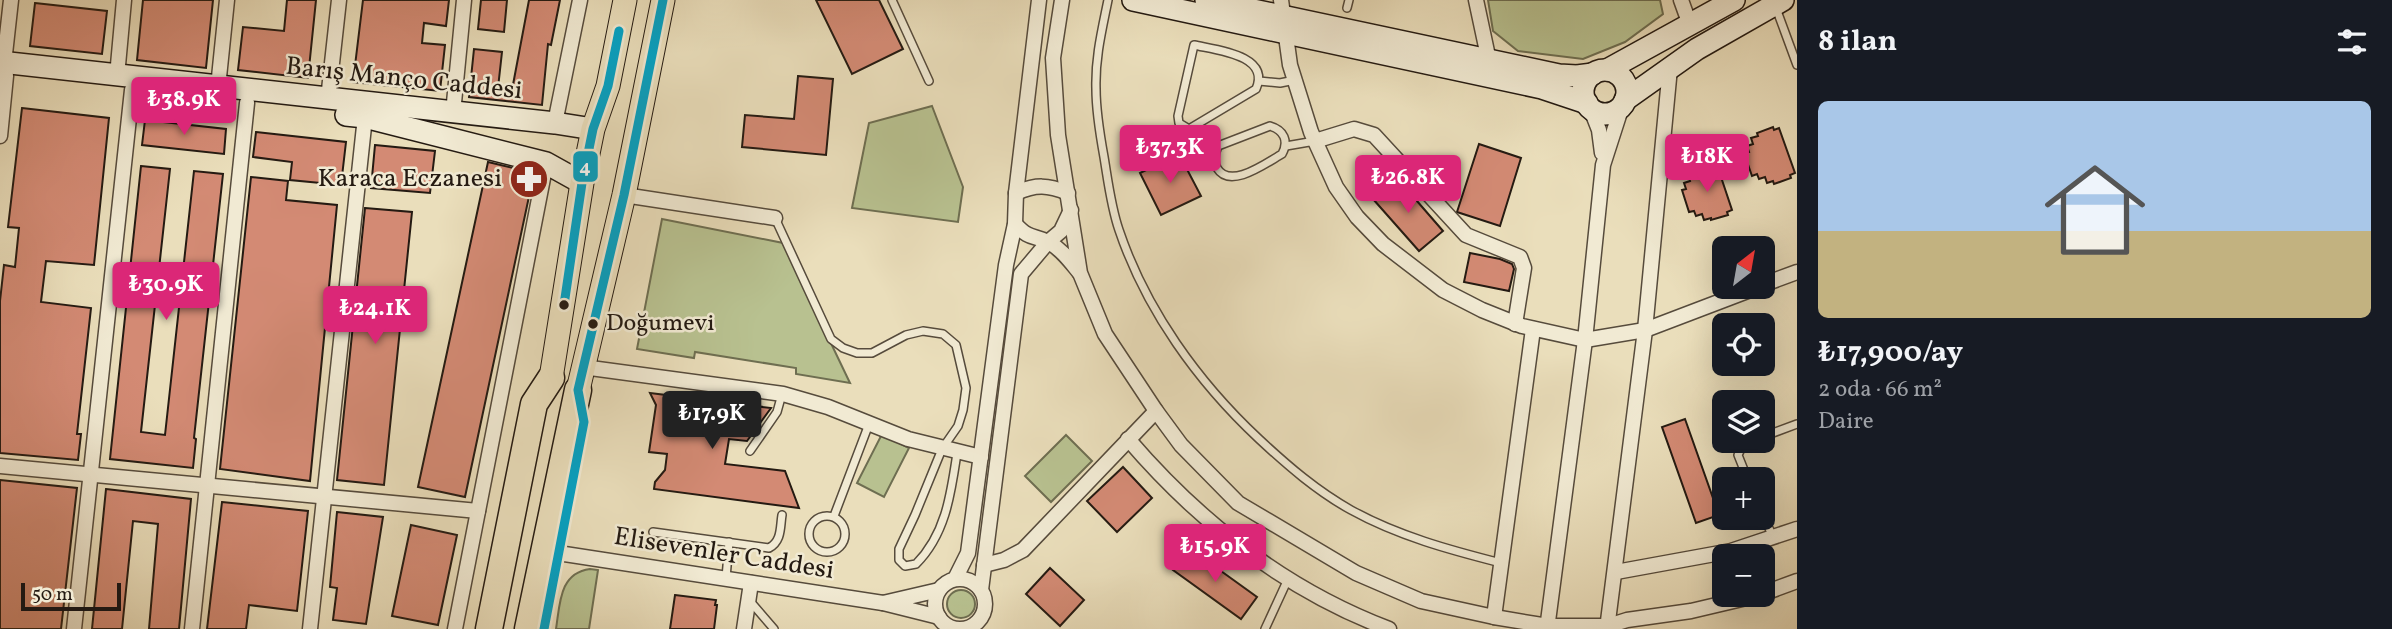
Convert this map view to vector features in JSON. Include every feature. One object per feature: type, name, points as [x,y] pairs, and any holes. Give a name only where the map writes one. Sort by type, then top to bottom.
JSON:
[{"type":"highway","points":[[544,629],[583,422],[579,389]]},
{"type":"highway","points":[[528,629],[579,389]]},
{"type":"highway","points":[[489,629],[534,404],[549,391]]},
{"type":"highway","points":[[504,629],[549,391]]},
{"type":"main road","points":[[549,391],[582,183],[593,130],[608,86],[625,0]]},
{"type":"main road","points":[[579,389],[624,195],[663,0]]},
{"type":"street","points":[[0,136],[2,69],[11,0]]},
{"type":"street","points":[[74,629],[92,475],[124,83],[124,0]]},
{"type":"street","points":[[218,87],[227,0]]},
{"type":"street","points":[[328,99],[339,0]]},
{"type":"street","points":[[453,113],[464,0]]},
{"type":"street","points":[[555,123],[580,0]]},
{"type":"street","points":[[955,579],[968,553],[1006,265],[1015,224],[1016,193],[1040,0]]},
{"type":"street","points":[[1062,0],[1053,58],[1058,135],[1080,273],[1105,334],[1156,411],[1181,444],[1238,503],[1356,573],[1420,601],[1493,617],[1548,627],[1607,628],[1627,621],[1712,606]]},
{"type":"street","points":[[1133,0],[1283,16],[1542,88],[1603,113],[1616,110],[1670,68],[1725,32],[1779,2]]},
{"type":"street","points":[[1206,0],[1559,75],[1577,76],[1614,71],[1627,87],[1603,165]]},
{"type":"street","points":[[1476,0],[1489,61]]},
{"type":"street","points":[[1681,0],[1690,25]]},
{"type":"street","points":[[1548,627],[1585,340],[1603,165],[1599,130],[1583,93],[1584,86],[1600,72],[1690,25],[1710,6],[1734,0]]},
{"type":"street","points":[[1283,16],[1295,80],[1327,171],[1346,203],[1383,244],[1443,290],[1515,324],[1585,340],[1645,330],[1726,299]]},
{"type":"street","points":[[1607,628],[1645,330],[1670,68]]},
{"type":"street","name":"Barış Manço Caddesi","points":[[2,69],[124,83],[247,103],[365,117],[546,163],[582,183]]},
{"type":"street","name":"Barış Manço Caddesi","points":[[124,83],[218,87],[555,123],[593,130]]},
{"type":"street","points":[[192,629],[247,103]]},
{"type":"street","points":[[310,629],[365,117]]},
{"type":"street","points":[[1315,141],[1354,129],[1374,135],[1466,235],[1520,257],[1524,268],[1515,324]]},
{"type":"street","points":[[455,629],[546,163]]},
{"type":"street","points":[[1016,193],[1031,186],[1049,186],[1068,193]]},
{"type":"street","points":[[624,195],[775,218]]},
{"type":"street","points":[[981,590],[1021,274],[1061,231],[1071,211]]},
{"type":"street","points":[[1015,224],[1026,236],[1048,242],[1063,252],[1080,273]]},
{"type":"street","points":[[1775,280],[1797,272]]},
{"type":"street","points":[[1493,617],[1533,329]]},
{"type":"street","points":[[579,389],[782,394],[828,407],[908,439],[981,457]]},
{"type":"street","points":[[984,565],[1004,561],[1023,550],[1156,411]]},
{"type":"street","points":[[1128,439],[1177,493],[1214,527],[1250,554],[1324,599],[1390,629]]},
{"type":"street","points":[[0,466],[478,511]]},
{"type":"street","points":[[1616,572],[1731,551],[1797,529]]},
{"type":"street","name":"Elisevenler Caddesi","points":[[558,553],[883,603],[939,617]]},
{"type":"street","points":[[984,614],[973,626],[961,629],[948,626],[939,617],[935,606],[939,590],[944,584],[955,579],[968,580],[981,590],[985,597],[984,614],[991,629]]},
{"type":"street","points":[[1775,590],[1797,581]]},
{"type":"street","points":[[744,629],[751,583]]},
{"type":"street","points":[[883,603],[939,590]]},
{"type":"lane","points":[[892,0],[929,81]]},
{"type":"lane","points":[[1108,0],[1098,41],[1096,87],[1097,116],[1109,187],[1118,228],[1131,261],[1177,344],[1211,389],[1246,426],[1284,463],[1328,496],[1392,530],[1444,548],[1501,563]]},
{"type":"lane","points":[[1779,2],[1797,65]]},
{"type":"lane","points":[[1194,45],[1245,58],[1256,70],[1259,81],[1256,89],[1192,129],[1179,123],[1178,116],[1194,45]]},
{"type":"lane","points":[[1259,81],[1280,83],[1295,80]]},
{"type":"lane","points":[[1270,125],[1282,132],[1286,146],[1282,154],[1238,177],[1223,174],[1215,161],[1218,146],[1270,125]]},
{"type":"lane","points":[[1286,146],[1315,141]]},
{"type":"lane","points":[[775,218],[831,339],[836,344],[857,353],[872,352],[906,335],[923,331],[943,334],[956,345],[966,388],[965,399],[950,451],[898,553],[899,561],[905,566],[916,564],[936,538],[951,494],[950,451]]},
{"type":"lane","points":[[750,451],[777,412],[782,394]]},
{"type":"lane","points":[[834,516],[869,424]]},
{"type":"lane","points":[[1775,432],[1797,424]]},
{"type":"lane","points":[[653,532],[772,546],[779,538],[782,515]]},
{"type":"lane","points":[[834,516],[843,524],[846,535],[836,550],[824,552],[814,546],[809,534],[810,528],[820,517],[834,516]]},
{"type":"lane","points":[[1769,530],[1773,538]]},
{"type":"lane","points":[[726,579],[729,542]]},
{"type":"lane","points":[[1265,629],[1288,579]]},
{"type":"lane","points":[[749,600],[774,629]]},
{"type":"green space","points":[[1488,0],[1660,0],[1663,14],[1625,42],[1583,59],[1518,51],[1493,31]]},
{"type":"green space","points":[[932,106],[963,187],[958,222],[852,208],[869,123]]},
{"type":"green space","points":[[662,219],[783,243],[850,383],[796,374],[796,368],[695,352],[694,358],[637,349]]},
{"type":"green space","points":[[882,434],[909,448],[884,497],[857,483]]},
{"type":"green space","points":[[1066,435],[1092,461],[1051,502],[1025,476]]},
{"type":"green space","points":[[598,570],[589,629],[556,629],[560,600],[567,583],[580,572]]},
{"type":"green space","points":[[961,590],[971,594],[975,604],[971,614],[961,618],[951,614],[947,604],[951,594]]},
{"type":"building","points":[[143,0],[213,0],[206,68],[137,60]]},
{"type":"building","points":[[287,0],[316,0],[308,78],[238,70],[243,27],[284,31]]},
{"type":"building","points":[[363,0],[449,0],[446,26],[424,23],[422,43],[445,45],[440,91],[353,82]]},
{"type":"building","points":[[481,0],[507,0],[504,32],[478,29]]},
{"type":"building","points":[[529,0],[560,0],[551,45],[548,44],[542,105],[469,97],[474,49],[502,52],[498,88],[512,90]]},
{"type":"building","points":[[816,0],[879,0],[903,49],[852,74]]},
{"type":"building","points":[[35,3],[107,11],[102,54],[30,46]]},
{"type":"building","points":[[798,76],[833,79],[826,155],[742,147],[745,115],[794,119]]},
{"type":"building","points":[[22,108],[109,118],[94,265],[46,261],[41,302],[91,308],[77,434],[81,434],[78,460],[0,453],[0,301],[4,265],[15,267],[19,228],[8,227]]},
{"type":"building","points":[[145,120],[226,129],[224,154],[142,145]]},
{"type":"building","points":[[1773,127],[1774,130],[1779,128],[1795,173],[1790,175],[1791,178],[1774,184],[1773,181],[1767,183],[1765,177],[1759,179],[1757,174],[1752,176],[1744,153],[1749,152],[1747,146],[1753,144],[1751,138]]},
{"type":"building","points":[[256,132],[346,142],[341,185],[290,180],[292,162],[253,157]]},
{"type":"building","points":[[1479,144],[1521,158],[1500,226],[1457,212]]},
{"type":"building","points":[[375,145],[435,151],[430,193],[371,188]]},
{"type":"building","points":[[1179,154],[1201,196],[1161,215],[1140,173]]},
{"type":"building","points":[[488,162],[534,173],[465,497],[418,487]]},
{"type":"building","points":[[1711,164],[1712,167],[1717,165],[1732,210],[1727,212],[1728,215],[1704,220],[1702,214],[1696,216],[1694,211],[1689,212],[1682,190],[1686,189],[1684,183],[1690,181],[1688,175]]},
{"type":"building","points":[[141,166],[170,169],[141,432],[165,435],[194,171],[223,174],[193,468],[110,459]]},
{"type":"building","points":[[251,177],[288,181],[286,200],[337,205],[310,481],[220,469]]},
{"type":"building","points":[[1397,178],[1443,231],[1419,251],[1373,199]]},
{"type":"building","points":[[365,208],[412,212],[384,485],[337,480]]},
{"type":"building","points":[[1470,253],[1512,264],[1514,269],[1509,291],[1464,282]]},
{"type":"building","points":[[650,393],[771,408],[747,441],[729,439],[725,464],[785,471],[799,508],[654,489],[655,482],[665,470],[667,454],[649,452],[656,405]]},
{"type":"building","points":[[1685,419],[1712,495],[1712,517],[1696,523],[1662,427]]},
{"type":"building","points":[[1123,467],[1152,498],[1117,532],[1087,501]]},
{"type":"building","points":[[0,480],[77,488],[61,629],[0,629]]},
{"type":"building","points":[[106,489],[191,499],[179,629],[149,629],[158,524],[133,521],[122,629],[92,629]]},
{"type":"building","points":[[222,502],[308,511],[297,611],[249,605],[246,629],[207,629]]},
{"type":"building","points":[[337,512],[383,517],[366,624],[333,620],[337,588],[330,587]]},
{"type":"building","points":[[411,525],[457,535],[438,625],[392,616]]},
{"type":"building","points":[[1189,548],[1257,597],[1241,619],[1173,570]]},
{"type":"building","points":[[1050,568],[1084,600],[1060,626],[1026,594]]},
{"type":"building","points":[[675,595],[716,600],[714,629],[670,629]]},
{"type":"transit line","name":"4","points":[[544,629],[584,422],[578,390],[624,195],[663,0]]},
{"type":"transit line","name":"4","points":[[564,305],[582,183],[593,129],[608,86],[619,31]]},
{"type":"place","name":"Karaca Eczanesi","points":[[529,179]]},
{"type":"place","name":"Doğumevi","points":[[593,324]]}]
